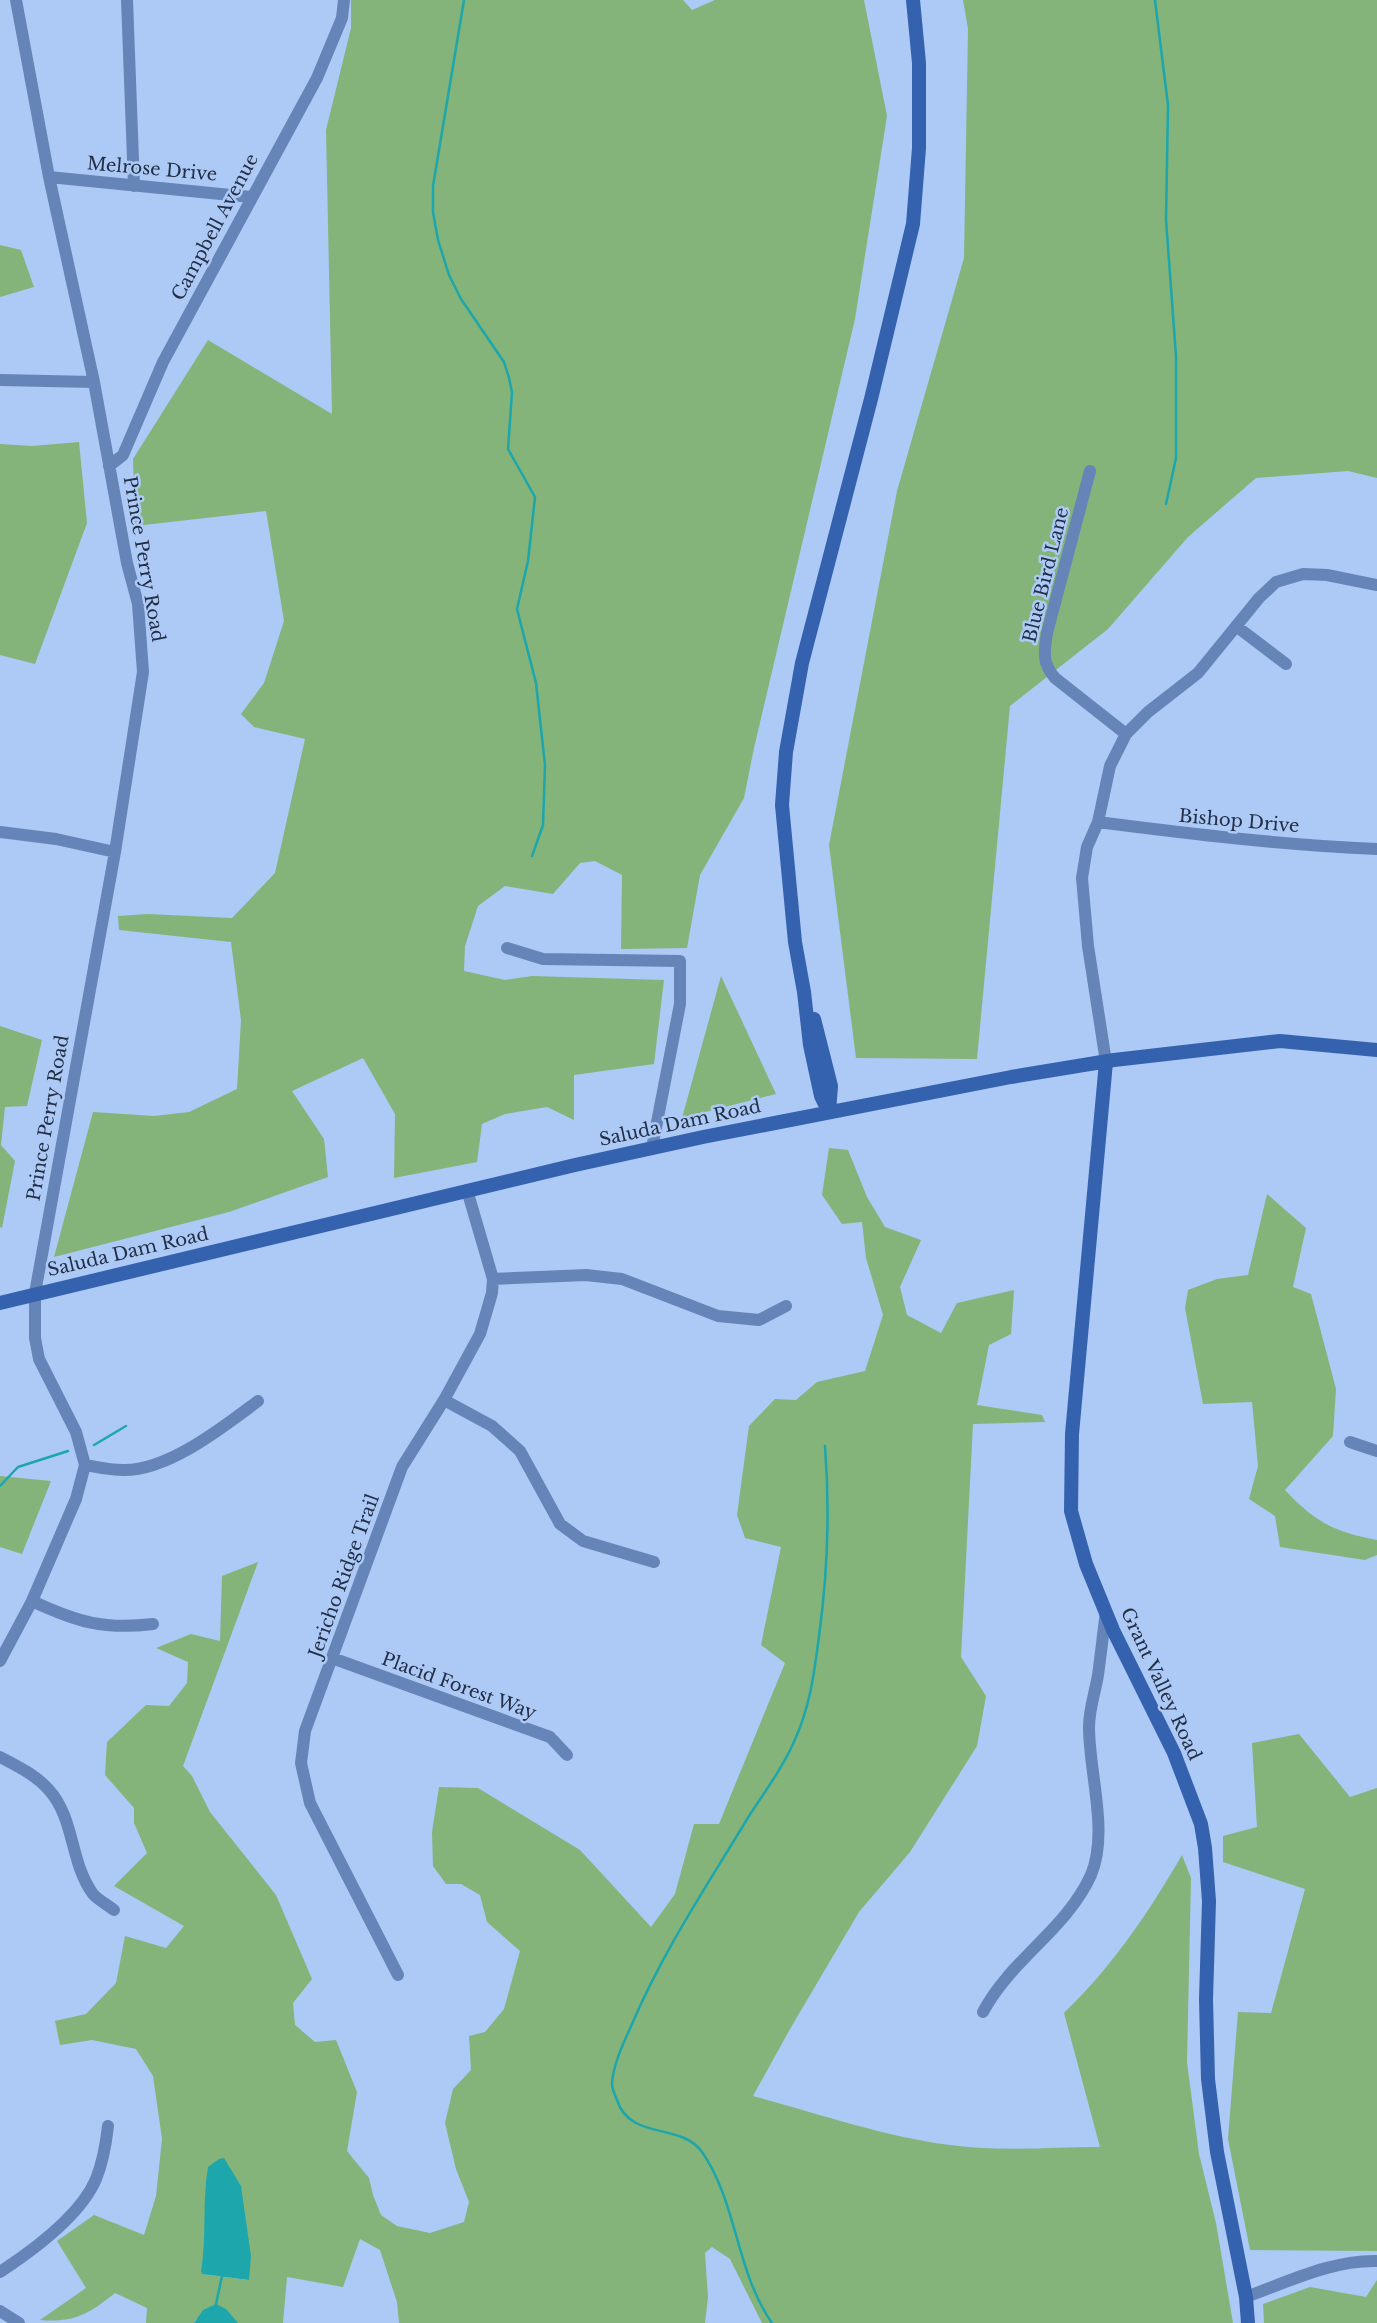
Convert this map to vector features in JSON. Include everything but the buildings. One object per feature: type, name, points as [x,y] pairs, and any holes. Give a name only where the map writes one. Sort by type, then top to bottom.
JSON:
[{"type":"street","name":"Prince Perry Road","points":[[16,0],[49,177],[94,382],[127,563],[138,604],[144,672],[115,852],[35,1293],[35,1338],[39,1359],[76,1432],[85,1465]]},
{"type":"street","points":[[127,0],[134,186]]},
{"type":"street","name":"Campbell Avenue","points":[[109,466],[123,455],[163,362],[317,78],[342,18],[344,0]]},
{"type":"street","points":[[829,1112],[831,1086],[815,1021],[804,992],[795,942],[782,805],[786,752],[802,663],[914,225],[919,148],[919,63],[913,0]]},
{"type":"street","name":"Melrose Drive","points":[[49,177],[251,197]]},
{"type":"street","points":[[0,380],[94,382]]},
{"type":"street","name":"Blue Bird Lane","points":[[1090,471],[1043,657],[1048,670],[1055,678],[1126,734]]},
{"type":"street","points":[[1106,1062],[1088,946],[1082,878],[1087,848],[1098,822],[1110,766],[1126,734],[1148,712],[1198,673],[1269,588],[1286,578],[1303,574],[1327,575],[1377,585]]},
{"type":"street","points":[[1236,626],[1286,664]]},
{"type":"street","name":"Bishop Drive","points":[[1098,822],[1186,834],[1377,849]]},
{"type":"street","points":[[0,832],[56,839],[115,852]]},
{"type":"street","points":[[506,948],[543,959],[680,961],[680,1004],[652,1148]]},
{"type":"street","name":"Saluda Dam Road","points":[[0,1303],[652,1148],[1011,1077],[1106,1062],[1280,1041],[1377,1050]]},
{"type":"street","name":"Grant Valley Road","points":[[1106,1062],[1072,1434],[1070,1496],[1076,1533],[1106,1612],[1174,1753],[1201,1824],[1209,1901],[1206,2011],[1208,2079],[1217,2152],[1246,2297],[1248,2323]]},
{"type":"street","name":"Jericho Ridge Trail","points":[[398,1975],[310,1803],[301,1763],[304,1731],[402,1467],[480,1335],[492,1293],[493,1279],[467,1190]]},
{"type":"street","points":[[493,1279],[586,1275],[622,1279],[718,1316],[759,1320],[786,1306]]},
{"type":"street","points":[[444,1400],[492,1426],[520,1451],[560,1524],[583,1541],[654,1562]]},
{"type":"street","points":[[0,1661],[32,1601],[76,1499],[85,1465],[124,1471],[152,1465],[204,1439],[258,1401]]},
{"type":"street","points":[[1350,1442],[1377,1451]]},
{"type":"street","points":[[32,1601],[104,1627],[153,1625]]},
{"type":"street","points":[[984,2012],[994,1992],[1012,1970],[1078,1899],[1091,1873],[1099,1844],[1089,1709],[1097,1678],[1106,1612]]},
{"type":"street","name":"Placid Forest Way","points":[[332,1658],[550,1737],[568,1755]]},
{"type":"street","points":[[0,1757],[50,1790],[64,1814],[85,1878],[94,1895],[114,1910]]},
{"type":"street","points":[[0,2272],[70,2216],[89,2193],[100,2167],[107,2126]]},
{"type":"street","points":[[1246,2297],[1330,2267],[1354,2261],[1377,2261]]},
{"type":"street","points":[[0,2311],[19,2323]]},
{"type":"shaded area","points":[[351,0],[683,0],[692,10],[715,0],[864,0],[887,116],[855,319],[744,798],[700,875],[687,948],[621,949],[622,875],[595,861],[580,863],[553,894],[505,886],[478,906],[465,946],[464,971],[505,980],[532,976],[664,980],[654,1064],[574,1075],[574,1120],[547,1107],[505,1114],[482,1124],[477,1162],[394,1178],[395,1114],[363,1058],[292,1091],[324,1139],[328,1177],[229,1212],[54,1257],[93,1112],[154,1116],[189,1112],[237,1089],[241,1020],[231,942],[119,930],[118,916],[148,914],[232,918],[275,873],[305,739],[254,727],[241,714],[264,683],[284,621],[266,511],[135,526],[133,459],[208,340],[332,414],[326,130],[351,28]]},
{"type":"shaded area","points":[[963,0],[1377,0],[1377,478],[1348,471],[1256,478],[1188,537],[1108,629],[1010,706],[977,1059],[856,1058],[829,845],[897,491],[964,258],[968,29]]},
{"type":"shaded area","points":[[0,245],[21,250],[34,287],[0,297]]},
{"type":"shaded area","points":[[79,442],[87,523],[35,664],[0,655],[0,444],[32,446]]},
{"type":"shaded area","points":[[721,976],[776,1094],[682,1118]]},
{"type":"shaded area","points":[[0,1026],[42,1040],[27,1106],[5,1107],[1,1145],[15,1161],[2,1228],[0,1227]]},
{"type":"shaded area","points":[[829,1148],[848,1150],[867,1197],[885,1227],[921,1240],[900,1287],[907,1315],[941,1333],[957,1303],[1014,1290],[1011,1334],[989,1345],[977,1405],[1042,1415],[1045,1422],[973,1424],[961,1657],[986,1696],[977,1746],[910,1852],[859,1912],[753,2096],[876,2130],[950,2145],[1006,2149],[1100,2147],[1064,2013],[1098,1977],[1129,1938],[1182,1855],[1191,1878],[1187,2062],[1199,2154],[1216,2223],[1233,2323],[762,2323],[730,2259],[712,2247],[705,2253],[708,2297],[705,2323],[399,2323],[397,2302],[380,2250],[360,2239],[343,2287],[287,2277],[283,2323],[196,2319],[194,2323],[146,2323],[147,2308],[115,2293],[98,2306],[73,2318],[40,2320],[86,2288],[57,2241],[94,2215],[144,2235],[156,2196],[162,2139],[153,2076],[136,2049],[92,2040],[60,2045],[55,2021],[86,2014],[116,1983],[125,1936],[166,1948],[184,1926],[114,1886],[147,1853],[134,1823],[134,1808],[105,1775],[107,1742],[146,1705],[169,1706],[187,1683],[188,1662],[156,1648],[191,1634],[220,1641],[222,1576],[258,1562],[183,1766],[192,1776],[210,1812],[276,1895],[312,1979],[293,2003],[295,2025],[315,2042],[336,2040],[357,2092],[347,2151],[369,2178],[381,2215],[397,2226],[430,2233],[464,2222],[469,2202],[456,2169],[445,2123],[453,2089],[471,2070],[469,2036],[485,2032],[504,2009],[520,1951],[487,1922],[480,1895],[461,1884],[446,1884],[433,1866],[432,1832],[439,1787],[478,1788],[580,1850],[651,1927],[675,1894],[694,1824],[719,1824],[785,1663],[761,1645],[781,1547],[745,1538],[737,1515],[749,1426],[775,1399],[796,1400],[817,1382],[865,1371],[883,1315],[866,1258],[862,1222],[842,1224],[822,1195]],"holes":[[[206,2180],[248,2280],[202,2274]]]},
{"type":"shaded area","points":[[1267,1194],[1306,1228],[1293,1287],[1311,1294],[1336,1389],[1333,1436],[1285,1490],[1326,1524],[1377,1540],[1377,1555],[1365,1560],[1280,1547],[1275,1516],[1249,1499],[1258,1466],[1252,1402],[1203,1404],[1185,1308],[1188,1290],[1217,1279],[1248,1275]]},
{"type":"shaded area","points":[[0,1476],[51,1481],[22,1554],[0,1547]]},
{"type":"shaded area","points":[[1299,1734],[1350,1797],[1377,1788],[1377,2251],[1250,2250],[1228,2139],[1238,2012],[1271,2013],[1305,1889],[1223,1862],[1223,1836],[1257,1827],[1252,1743]]},
{"type":"shaded area","points":[[224,2158],[241,2186],[251,2256],[249,2280],[202,2274],[201,2271],[208,2167]]},
{"type":"shaded area","points":[[1377,2280],[1377,2323],[1264,2323],[1263,2304],[1310,2287],[1366,2297]]},
{"type":"shaded area","points":[[216,2304],[226,2309],[238,2323],[194,2323],[203,2310]]},
{"type":"waterway","points":[[464,0],[433,186],[433,212],[449,275],[461,299],[504,362],[512,392],[508,449],[535,497],[528,561],[517,609],[536,683],[545,765],[543,825],[532,856]]},
{"type":"waterway","points":[[1155,0],[1168,105],[1166,220],[1176,356],[1176,458],[1166,504]]},
{"type":"waterway","points":[[94,1445],[126,1426]]},
{"type":"waterway","points":[[772,2323],[751,2282],[723,2193],[702,2152],[682,2137],[644,2127],[633,2121],[624,2113],[612,2084],[622,2046],[658,1970],[702,1892],[784,1763],[804,1717],[813,1678],[824,1588],[828,1518],[825,1446]]},
{"type":"waterway","points":[[0,1486],[18,1467],[68,1451]]},
{"type":"waterway","points":[[216,2304],[222,2276]]}]
